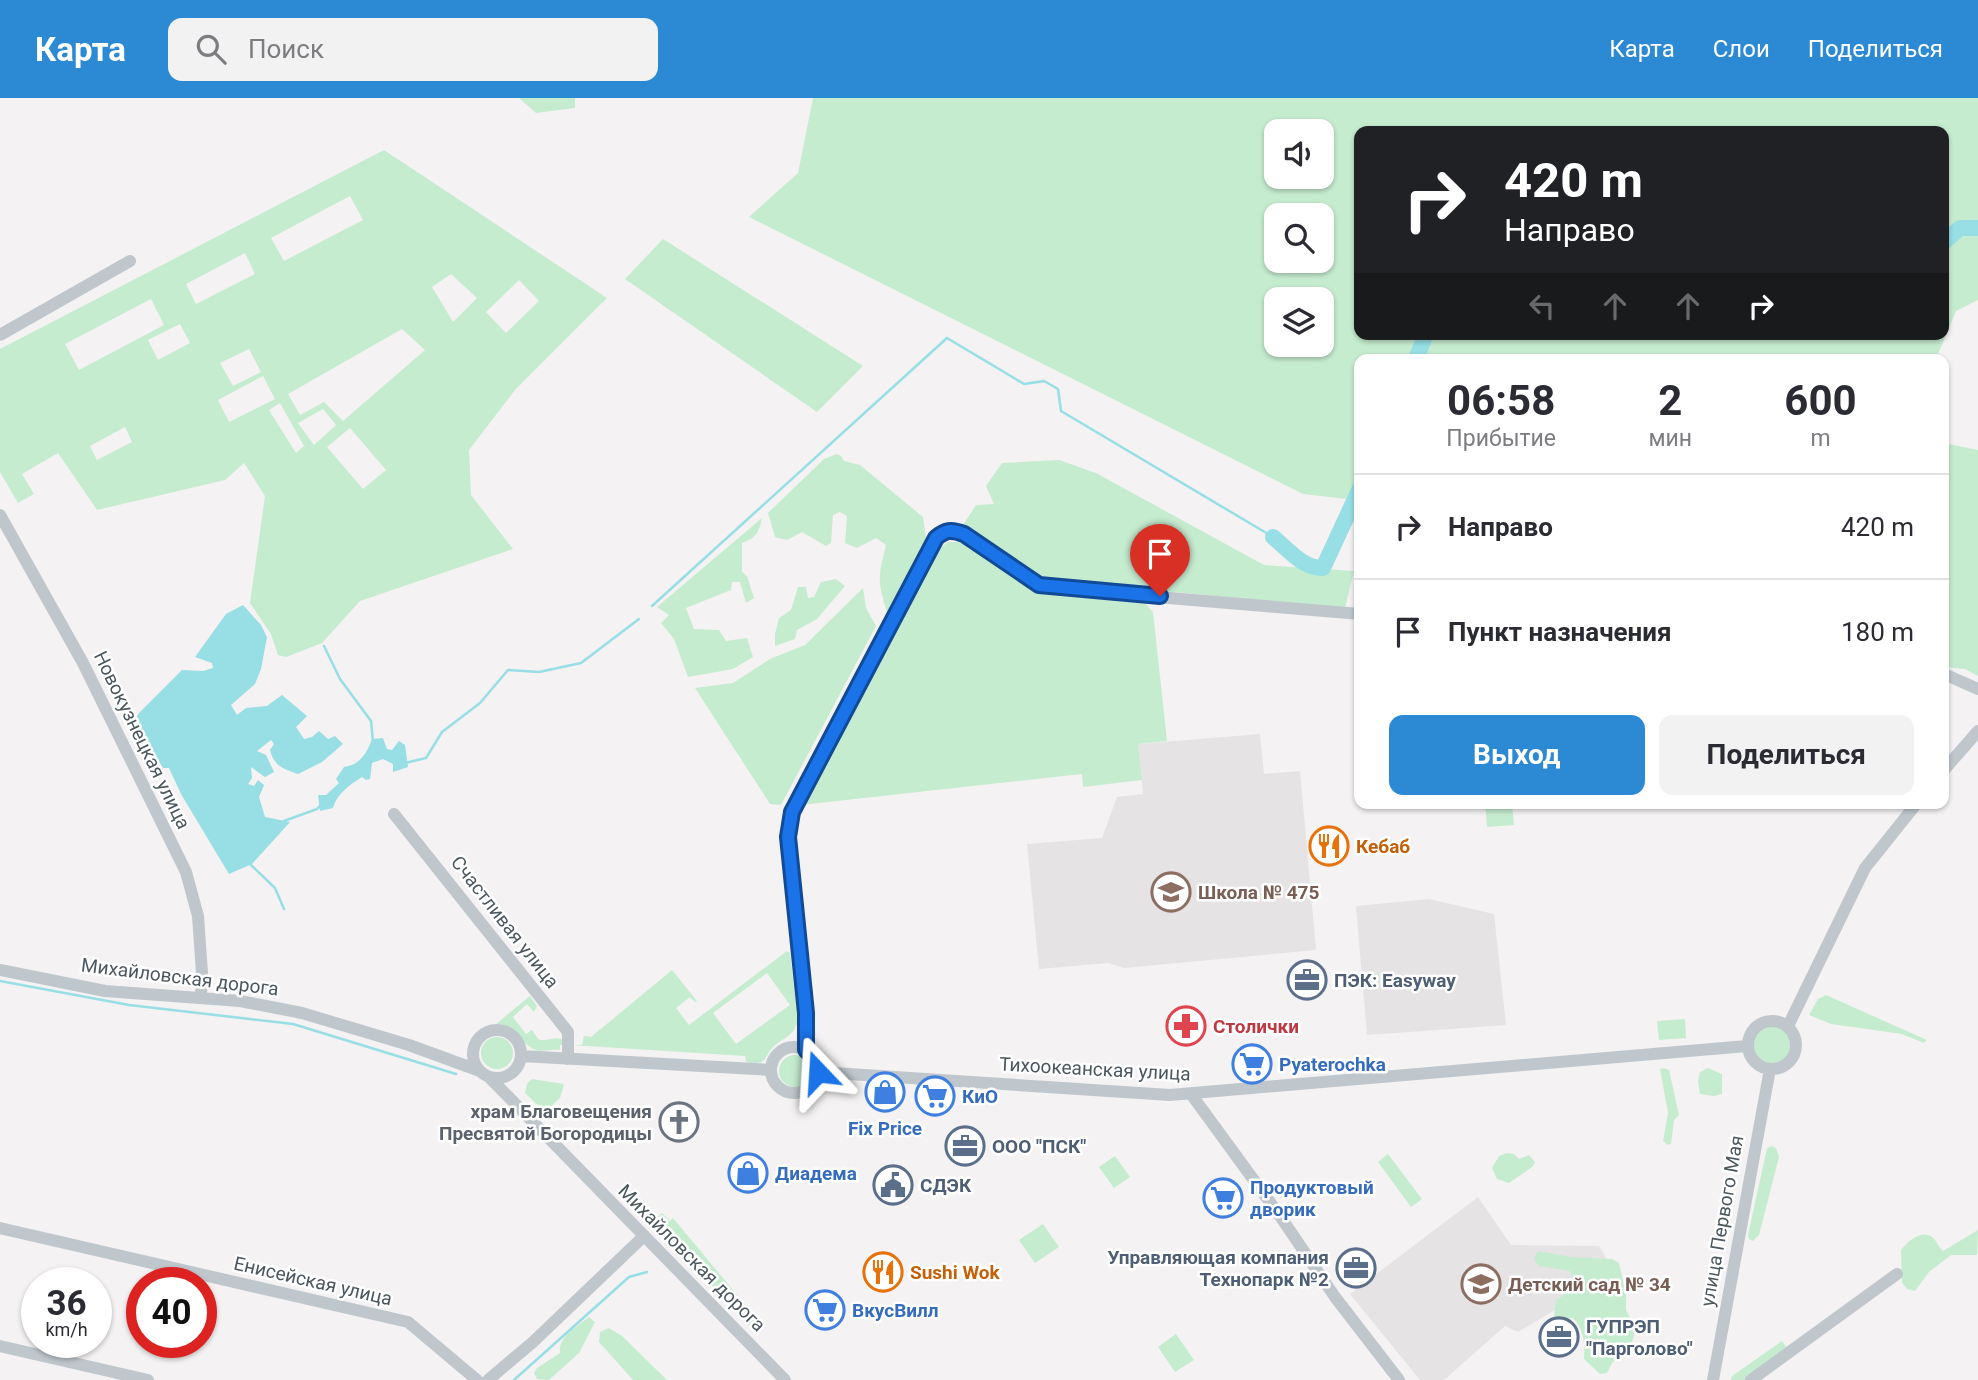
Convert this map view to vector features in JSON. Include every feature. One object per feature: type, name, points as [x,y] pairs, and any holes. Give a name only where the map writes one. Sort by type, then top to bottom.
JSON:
[{"type":"street","points":[[0,335],[131,261]]},
{"type":"street","name":"Новокузнецкая улица","points":[[0,515],[83,663],[186,872],[198,916],[201,998]]},
{"type":"street","points":[[806,1050],[806,1013],[788,837],[792,812],[936,538],[944,531],[954,530],[964,534],[1039,585],[1354,613]]},
{"type":"street","points":[[1949,676],[1978,689]]},
{"type":"street","points":[[1949,764],[1978,731]]},
{"type":"street","points":[[1788,1026],[1865,868],[1912,809]]},
{"type":"street","name":"Счастливая улица","points":[[394,814],[568,1032],[568,1059]]},
{"type":"street","name":"Михайловская дорога","points":[[0,970],[105,991],[252,1002],[302,1013],[434,1053],[484,1074],[785,1380]]},
{"type":"street","points":[[1770,1020],[1780,1021],[1788,1026],[1796,1039],[1794,1054],[1785,1065],[1770,1069],[1754,1062],[1747,1046],[1754,1028],[1770,1020]]},
{"type":"street","points":[[513,1103],[509,1088],[521,1056],[517,1041],[503,1031],[486,1033],[474,1046],[473,1059],[484,1074],[505,1077],[514,1071]]},
{"type":"street","name":"Михайловская дорога","points":[[434,1053],[453,1054],[474,1046]]},
{"type":"street","name":"Тихоокеанская улица","points":[[818,1072],[1111,1092],[1191,1094],[1747,1046]]},
{"type":"street","points":[[786,1048],[806,1050],[815,1059],[818,1072],[815,1081],[809,1088],[792,1093],[777,1085],[771,1070],[773,1060],[786,1048]]},
{"type":"street","points":[[521,1056],[771,1070]]},
{"type":"street","name":"улица Первого Мая","points":[[1713,1380],[1770,1069]]},
{"type":"street","points":[[1191,1094],[1335,1297],[1399,1380]]},
{"type":"street","name":"Енисейская улица","points":[[0,1228],[408,1322],[477,1380]]},
{"type":"street","points":[[488,1380],[533,1342],[644,1236]]},
{"type":"street","points":[[1751,1380],[1897,1274]]},
{"type":"street","points":[[0,1346],[148,1380]]},
{"type":"shaded area","name":"Школа № 475","points":[[1260,734],[1264,774],[1300,771],[1316,950],[1124,968],[1108,963],[1039,969],[1027,844],[1102,838],[1117,797],[1143,794],[1138,744]]},
{"type":"shaded area","points":[[1429,899],[1494,914],[1506,1025],[1367,1035],[1356,906]]},
{"type":"shaded area","name":"Детский сад № 34","points":[[1478,1197],[1511,1245],[1599,1246],[1615,1274],[1518,1332],[1505,1326],[1444,1380],[1420,1380],[1350,1294]]},
{"type":"green space","points":[[519,98],[575,98],[575,108],[536,113]]},
{"type":"green space","points":[[813,98],[1978,98],[1978,223],[1957,223],[1949,230],[1949,126],[1354,126],[1354,340],[1416,340],[1410,354],[1354,354],[1354,484],[1347,499],[1303,494],[749,217],[798,173]]},
{"type":"green space","points":[[384,150],[607,298],[515,390],[469,450],[471,495],[513,549],[360,601],[322,643],[286,657],[278,655],[271,634],[250,603],[265,496],[244,463],[225,480],[97,510],[58,453],[22,474],[34,494],[18,503],[0,472],[0,349]],"holes":[[[350,196],[363,220],[284,261],[271,238]],[[245,253],[255,274],[196,304],[186,284]],[[451,274],[477,298],[453,322],[432,287]],[[519,280],[539,301],[506,333],[486,312]],[[151,299],[164,325],[79,370],[65,344]],[[180,324],[190,343],[158,360],[148,340]],[[402,329],[425,350],[343,421],[324,402],[300,415],[288,394]],[[249,349],[261,372],[233,386],[220,363]],[[263,376],[275,399],[229,422],[218,400]],[[280,403],[304,446],[296,453],[269,410]],[[323,409],[336,425],[314,445],[298,423]],[[125,427],[132,442],[97,460],[90,446]],[[350,428],[386,470],[363,489],[327,447]]]},
{"type":"green space","points":[[1963,234],[1978,234],[1978,300],[1956,311],[1949,328],[1949,245]]},
{"type":"green space","points":[[663,239],[863,366],[817,412],[625,279]]},
{"type":"green space","points":[[1431,340],[1944,340],[1938,354],[1425,354]]},
{"type":"green space","points":[[1949,444],[1978,450],[1978,676],[1965,669],[1949,667]]},
{"type":"green space","points":[[837,454],[844,461],[860,465],[923,517],[926,538],[887,612],[880,578],[886,545],[876,538],[857,548],[845,543],[847,516],[840,512],[833,515],[831,543],[826,546],[802,532],[787,540],[775,537],[768,513],[824,459]]},
{"type":"green space","points":[[1059,460],[1096,473],[1264,565],[1354,571],[1345,608],[1058,581],[1041,577],[963,525],[976,505],[994,504],[986,486],[1002,463]]},
{"type":"green space","points":[[762,518],[756,534],[742,543],[742,572],[747,576],[754,598],[746,603],[740,582],[732,582],[731,590],[686,608],[694,629],[719,630],[726,641],[747,638],[753,657],[733,669],[688,677],[674,639],[661,623],[669,615],[657,607]]},
{"type":"green space","points":[[948,542],[962,542],[1035,592],[1146,604],[1153,612],[1167,741],[1138,744],[1142,780],[1083,787],[1082,774],[801,805],[932,554]]},
{"type":"green space","points":[[836,579],[845,586],[817,619],[797,630],[795,639],[775,646],[779,618],[791,610],[798,587],[806,587],[808,598],[814,597],[821,582]]},
{"type":"green space","points":[[863,588],[866,608],[876,626],[781,805],[770,804],[695,688],[733,683],[770,659],[805,645]]},
{"type":"green space","points":[[1486,809],[1513,809],[1514,825],[1487,827]]},
{"type":"green space","points":[[787,951],[790,953],[797,1025],[761,1062],[746,1062],[745,1056],[571,1045],[582,1045],[584,1036],[591,1037],[672,970],[697,1001],[690,997],[676,1008],[689,1025]],"holes":[[[767,973],[790,1005],[736,1044],[713,1013]]]},
{"type":"green space","points":[[1826,995],[1927,1040],[1924,1043],[1902,1034],[1831,1024],[1809,1015],[1818,999]]},
{"type":"green space","points":[[530,996],[537,1006],[534,1012],[527,1004],[513,1017],[526,1034],[532,1030],[538,1039],[563,1040],[565,1045],[560,1045],[560,1050],[533,1049],[508,1027],[496,1024]]},
{"type":"green space","points":[[1685,1019],[1686,1038],[1659,1040],[1657,1021]]},
{"type":"green space","points":[[1772,1026],[1785,1032],[1791,1045],[1785,1058],[1772,1064],[1759,1058],[1753,1045],[1759,1032]]},
{"type":"green space","points":[[497,1037],[508,1042],[513,1053],[508,1064],[497,1069],[486,1064],[481,1053],[486,1042]]},
{"type":"green space","points":[[795,1055],[806,1060],[811,1071],[806,1082],[795,1087],[784,1082],[779,1071],[784,1060]]},
{"type":"green space","points":[[1708,1068],[1722,1074],[1722,1094],[1700,1094],[1700,1072]]},
{"type":"green space","points":[[1660,1069],[1669,1070],[1679,1115],[1674,1120],[1671,1144],[1668,1145],[1663,1141],[1668,1113]]},
{"type":"green space","points":[[532,1079],[564,1084],[560,1098],[545,1112],[525,1093],[527,1084]]},
{"type":"green space","points":[[1767,1148],[1776,1148],[1779,1157],[1759,1235],[1753,1241],[1748,1235]]},
{"type":"green space","points":[[1388,1154],[1422,1199],[1411,1207],[1378,1162]]},
{"type":"green space","points":[[1514,1154],[1519,1159],[1529,1155],[1535,1162],[1509,1183],[1497,1179],[1492,1168],[1499,1156]]},
{"type":"green space","points":[[1115,1156],[1130,1177],[1114,1188],[1099,1167]]},
{"type":"green space","points":[[662,1213],[670,1221],[673,1218],[757,1319],[748,1326],[661,1230],[665,1226],[657,1218]]},
{"type":"green space","points":[[1043,1224],[1059,1247],[1035,1263],[1019,1240]]},
{"type":"green space","points":[[1978,1230],[1977,1255],[1951,1255],[1929,1272],[1915,1291],[1907,1289],[1902,1283],[1901,1250],[1911,1240],[1919,1235],[1928,1235],[1943,1251]]},
{"type":"green space","points":[[1538,1251],[1571,1257],[1612,1259],[1619,1263],[1626,1293],[1626,1310],[1632,1321],[1634,1335],[1631,1347],[1612,1363],[1607,1373],[1600,1374],[1584,1359],[1583,1337],[1573,1318],[1558,1319],[1554,1316],[1556,1300],[1570,1288],[1570,1271],[1539,1266],[1534,1259]]},
{"type":"green space","points":[[589,1317],[595,1322],[579,1353],[549,1380],[537,1379],[534,1373],[537,1368],[560,1353],[565,1337]]},
{"type":"green space","points":[[609,1328],[622,1336],[667,1380],[633,1380],[599,1342],[600,1332]]},
{"type":"green space","points":[[1176,1334],[1194,1360],[1175,1372],[1158,1347]]},
{"type":"green space","points":[[1782,1341],[1786,1347],[1750,1380],[1731,1380],[1732,1376]]},
{"type":"water","points":[[243,605],[261,625],[267,637],[261,669],[255,684],[231,705],[237,715],[246,708],[267,706],[282,695],[307,716],[296,727],[304,739],[319,731],[328,739],[335,736],[343,744],[322,762],[298,774],[277,763],[270,750],[274,744],[271,740],[257,751],[266,755],[274,772],[265,777],[251,767],[252,778],[248,784],[254,786],[258,780],[264,785],[259,797],[265,817],[290,822],[252,864],[229,874],[181,794],[169,768],[163,768],[134,721],[182,670],[203,671],[213,668],[212,663],[195,657],[226,614]]},
{"type":"water","points":[[383,738],[387,749],[392,750],[399,741],[405,745],[408,767],[393,772],[393,764],[383,759],[372,763],[370,779],[362,777],[341,794],[333,808],[320,811],[318,795],[326,795],[339,783],[336,779],[344,767],[362,758],[372,739]]},
{"type":"waterway","points":[[1949,238],[1960,228],[1978,228]]},
{"type":"waterway","points":[[652,606],[947,338],[1024,384],[1044,381],[1058,389],[1061,411],[1273,537]]},
{"type":"waterway","points":[[1418,354],[1424,340]]},
{"type":"waterway","points":[[1273,537],[1308,565],[1323,568],[1354,501]]},
{"type":"waterway","points":[[405,763],[426,758],[442,732],[480,703],[508,670],[539,672],[581,663],[639,619]]},
{"type":"waterway","points":[[324,646],[340,679],[371,721],[373,741]]},
{"type":"waterway","points":[[284,821],[317,809],[322,804]]},
{"type":"waterway","points":[[251,865],[275,888],[284,909]]},
{"type":"waterway","points":[[0,981],[129,1005],[293,1024],[456,1074]]},
{"type":"waterway","points":[[514,1380],[629,1277],[647,1272]]},
{"type":"place","name":"Кебаб","points":[[1329,846]]},
{"type":"place","name":"Школа № 475","points":[[1171,892]]},
{"type":"place","name":"ПЭК: Easyway","points":[[1307,980]]},
{"type":"place","name":"Столички","points":[[1186,1026]]},
{"type":"place","name":"Pyaterochka","points":[[1252,1064]]},
{"type":"place","name":"Fix Price","points":[[885,1092]]},
{"type":"place","name":"КиО","points":[[935,1096]]},
{"type":"place","name":"храм Благовещения Пресвятой Богородицы","points":[[679,1122]]},
{"type":"place","name":"ООО \"ПСК\"","points":[[965,1146]]},
{"type":"place","name":"Диадема","points":[[748,1173]]},
{"type":"place","name":"СДЭК","points":[[893,1185]]},
{"type":"place","name":"Продуктовый дворик","points":[[1223,1198]]},
{"type":"place","name":"Управляющая компания Технопарк №2","points":[[1356,1268]]},
{"type":"place","name":"Sushi Wok","points":[[883,1272]]},
{"type":"place","name":"Детский сад № 34","points":[[1481,1284]]},
{"type":"place","name":"ВкусВилл","points":[[825,1310]]},
{"type":"place","name":"ГУПРЭП \"Парголово\"","points":[[1559,1337]]},
{"type":"route","points":[[818,1072],[815,1059],[806,1050],[806,1013],[788,837],[792,812],[936,538],[944,531],[954,530],[964,534],[1039,585],[1160,596]]}]
